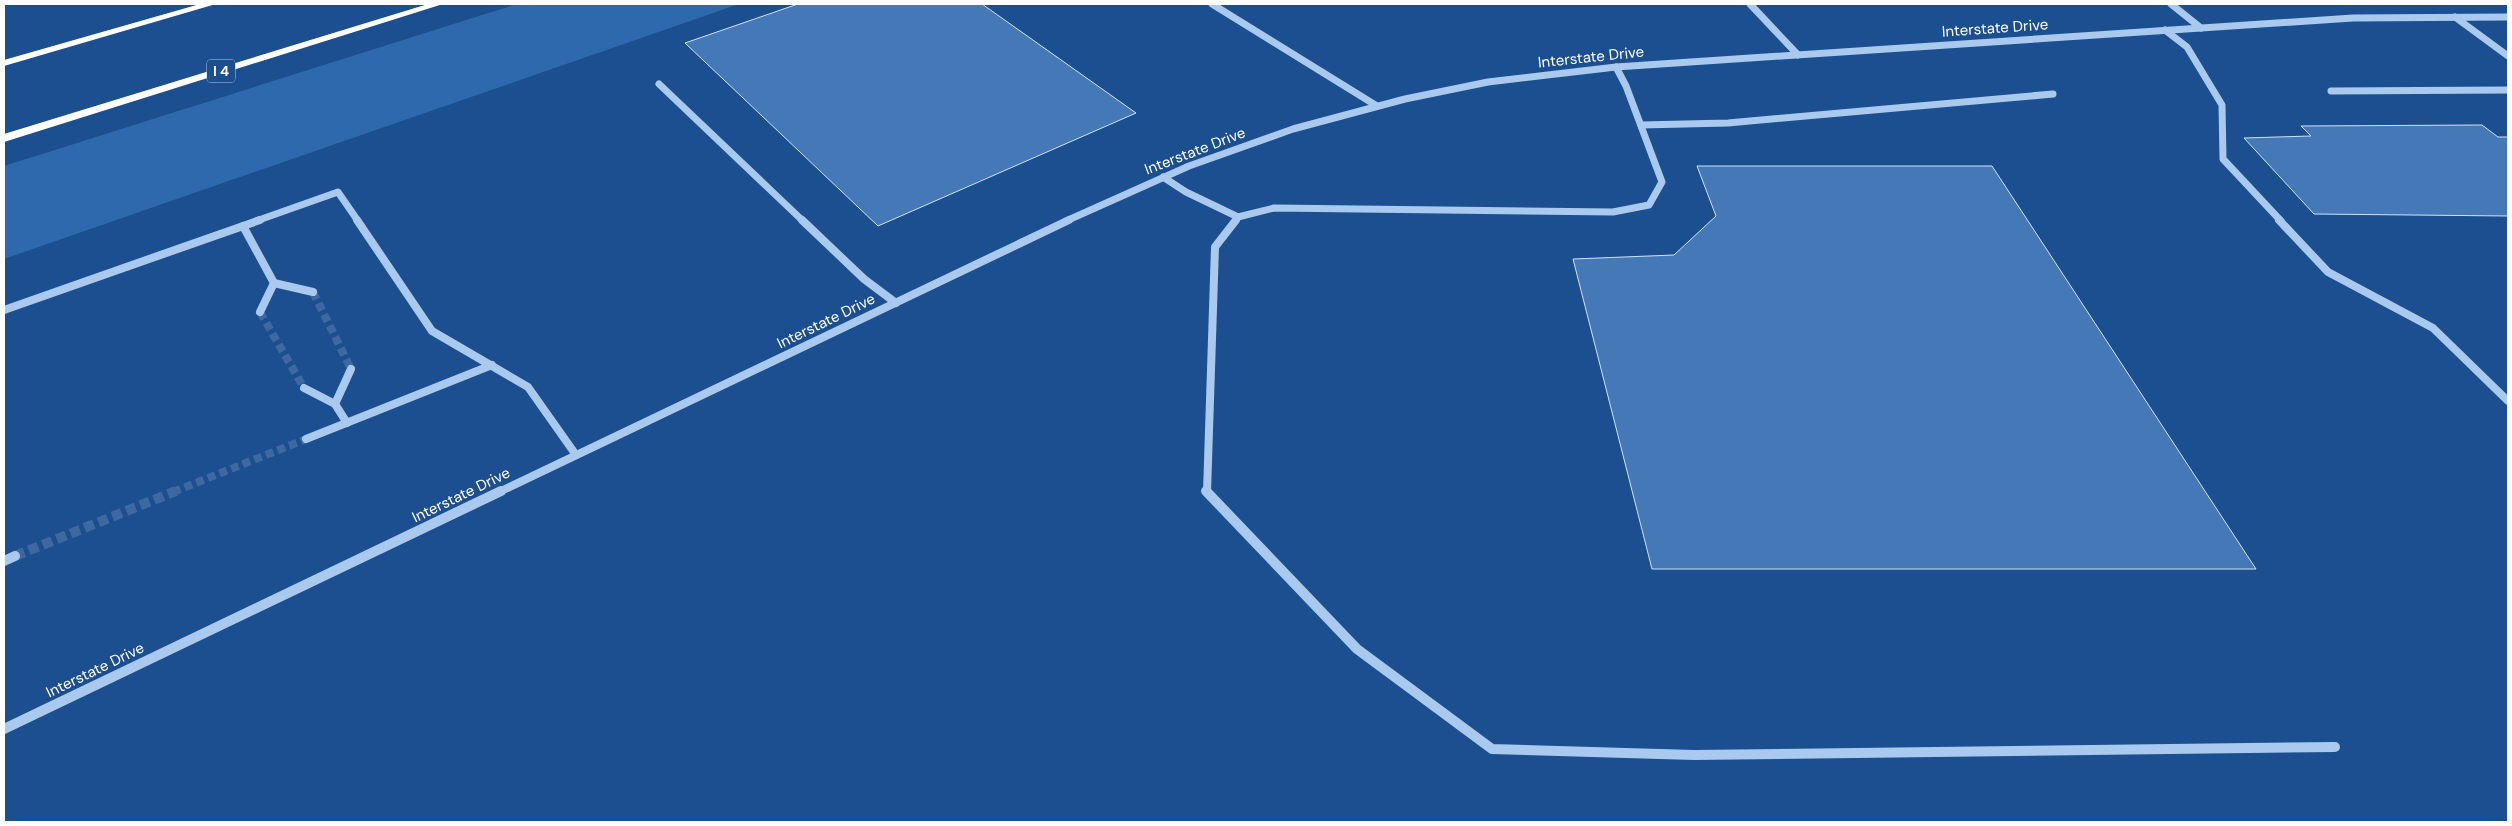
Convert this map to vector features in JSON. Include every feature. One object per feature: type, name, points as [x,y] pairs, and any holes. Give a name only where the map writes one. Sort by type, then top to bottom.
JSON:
[{"type":"highway","points":[[4,63],[211,4]]},
{"type":"highway","name":"I 4","points":[[4,138],[438,4]]},
{"type":"street","points":[[1212,4],[1259,30],[1377,106]]},
{"type":"street","points":[[1750,4],[1798,55]]},
{"type":"street","points":[[2171,4],[2202,28]]},
{"type":"street","points":[[2455,17],[2508,56]]},
{"type":"street","name":"Interstate Drive","points":[[4,729],[1163,177],[1293,129],[1377,106],[1488,82],[1616,67],[2353,18],[2508,17]]},
{"type":"street","points":[[2165,30],[2187,47],[2222,105],[2223,159],[2328,272],[2433,328],[2508,401]]},
{"type":"street","points":[[1616,67],[1626,86],[1662,182],[1649,205],[1613,212],[1274,208],[1238,217],[1215,247],[1206,491],[1357,649],[1492,749],[1694,755],[2335,747]]},
{"type":"street","points":[[659,84],[864,279],[896,303]]},
{"type":"street","points":[[2331,91],[2508,90]]},
{"type":"street","points":[[1641,125],[1728,122],[2053,94]]},
{"type":"street","points":[[1163,177],[1186,192],[1238,217]]},
{"type":"street","points":[[4,310],[338,192],[432,331],[528,387],[576,456]]},
{"type":"street","points":[[243,226],[274,283],[312,292]]},
{"type":"street","points":[[260,312],[274,283]]},
{"type":"street","points":[[335,404],[351,369]]},
{"type":"street","points":[[304,388],[335,404],[346,423]]},
{"type":"street","points":[[4,561],[15,556]]},
{"type":"lane","points":[[306,438],[492,365]]},
{"type":"shaded area","points":[[517,4],[739,4],[4,259],[4,166]]},
{"type":"building","points":[[798,4],[982,4],[1136,113],[878,226],[685,43]]},
{"type":"building","points":[[2482,125],[2498,137],[2508,137],[2508,216],[2314,214],[2244,138],[2311,136],[2301,126]]},
{"type":"building","points":[[1697,166],[1992,166],[2256,569],[1652,569],[1573,259],[1674,255],[1716,216]]},
{"type":"tunnel","points":[[313,292],[351,369]]},
{"type":"tunnel","points":[[260,312],[304,388]]},
{"type":"tunnel","points":[[173,492],[306,439]]},
{"type":"tunnel","points":[[15,556],[176,491]]}]
